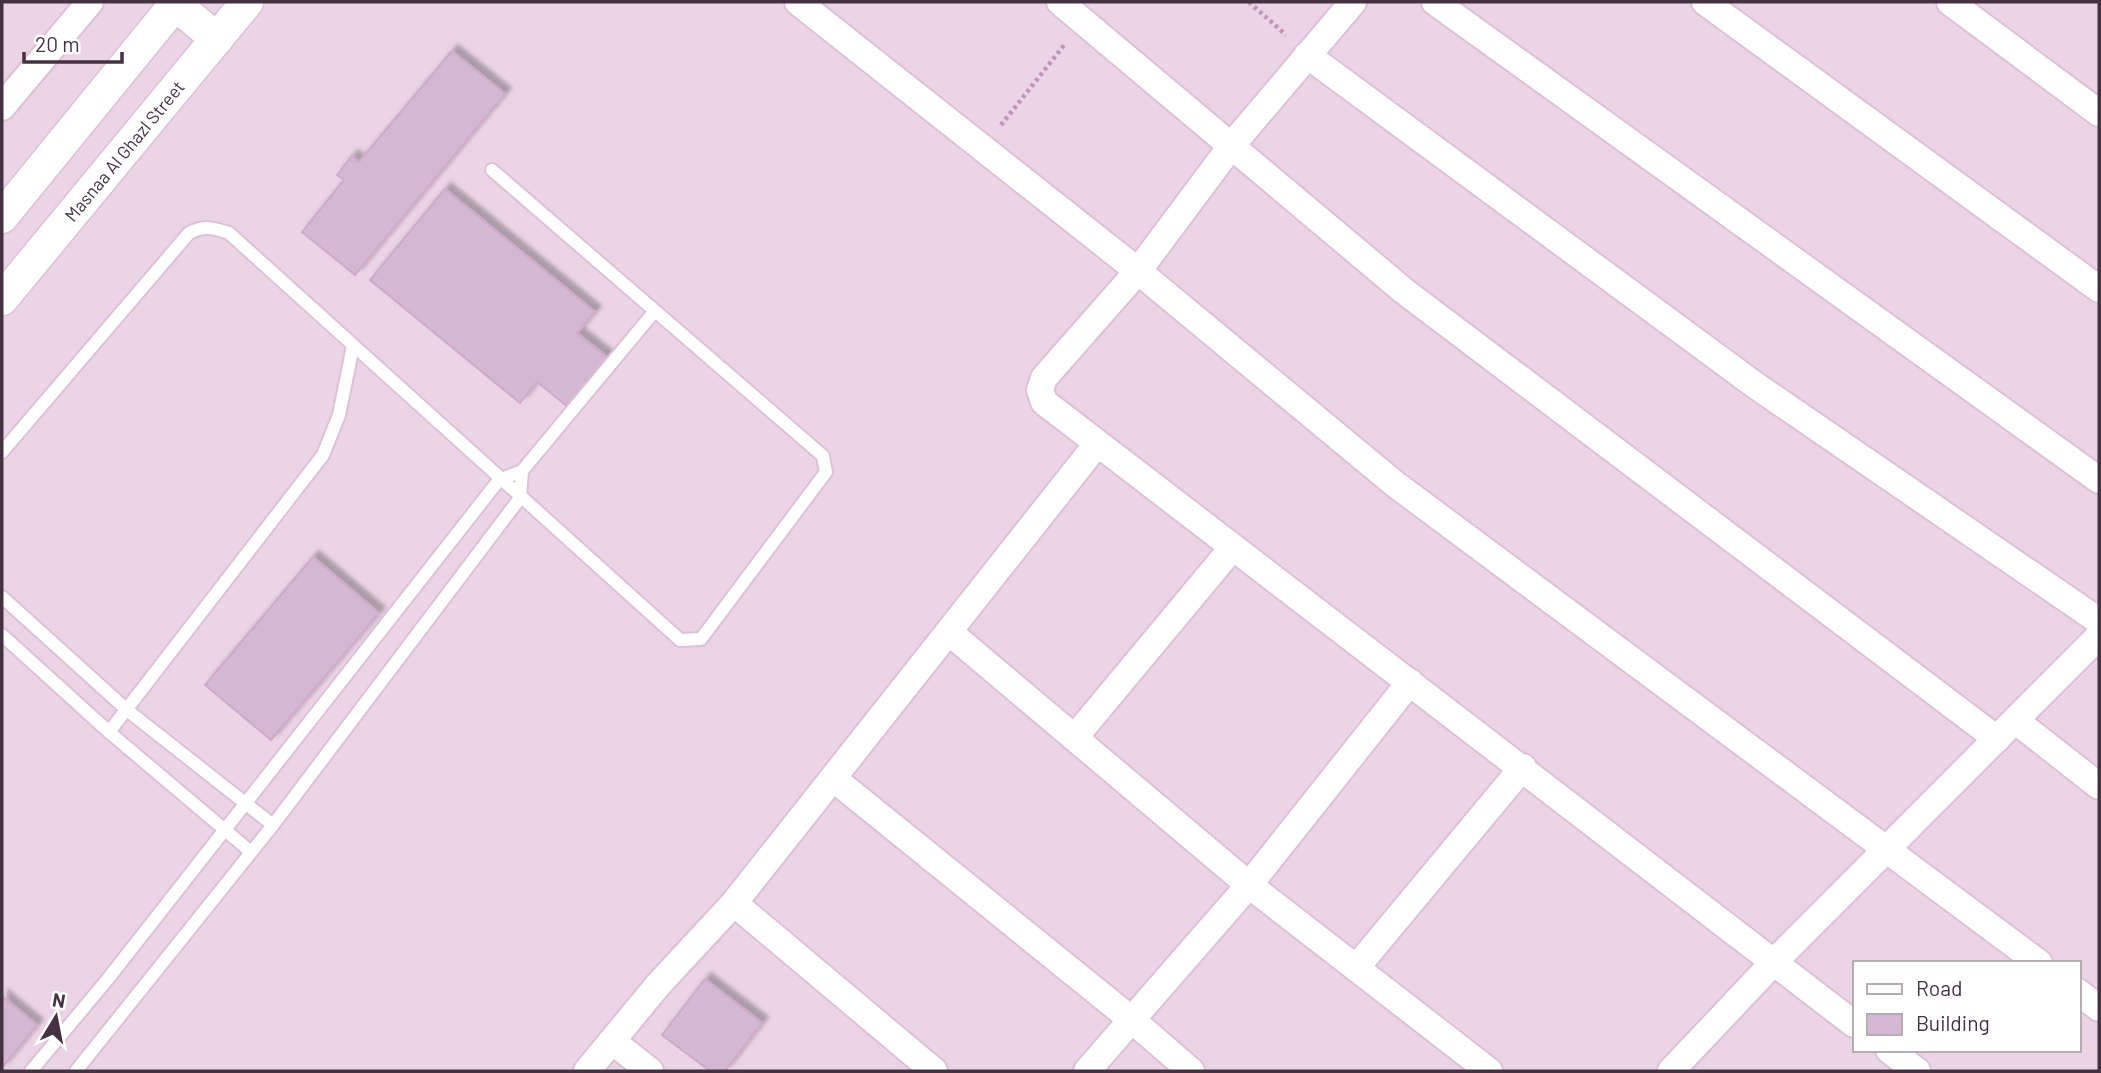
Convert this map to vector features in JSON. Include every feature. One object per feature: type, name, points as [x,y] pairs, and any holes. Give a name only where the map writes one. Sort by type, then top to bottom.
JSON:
[{"type":"street","points":[[2,107],[90,2]]},
{"type":"street","name":"Masnaa Al Ghazl Street","points":[[2,299],[247,2]]},
{"type":"street","points":[[798,2],[1138,271],[1395,484],[2036,961]]},
{"type":"street","points":[[1060,2],[1404,291],[2006,730],[2099,786]]},
{"type":"street","points":[[1353,2],[1232,145],[1138,271],[1044,378],[1040,390],[1044,402],[1523,767],[1853,1023]]},
{"type":"street","points":[[1435,2],[2099,480]]},
{"type":"street","points":[[1705,2],[2099,289]]},
{"type":"street","points":[[1950,2],[2099,113]]},
{"type":"street","points":[[2,217],[176,3],[217,39]]},
{"type":"street","points":[[1307,55],[1755,385],[2099,621]]},
{"type":"street","points":[[587,1071],[658,985],[734,903],[1097,444]]},
{"type":"street","points":[[1075,737],[1233,547]]},
{"type":"street","points":[[949,632],[1249,886],[1489,1071]]},
{"type":"street","points":[[1671,1071],[1774,962],[2099,636]]},
{"type":"street","points":[[1087,1071],[1249,886],[1410,682]]},
{"type":"street","points":[[1356,968],[1523,767]]},
{"type":"street","points":[[834,779],[1132,1020],[1191,1071]]},
{"type":"street","points":[[734,903],[934,1071]]},
{"type":"street","points":[[2080,994],[2099,1008]]},
{"type":"street","points":[[612,1041],[650,1071]]},
{"type":"street","points":[[1892,1052],[1917,1071]]},
{"type":"lane","points":[[2,452],[189,233],[201,227],[229,233],[499,480],[680,640],[691,642],[701,639],[826,472],[823,456],[492,170]]},
{"type":"lane","points":[[31,1071],[247,803],[499,480],[522,471],[654,312]]},
{"type":"lane","points":[[109,732],[323,455],[339,415],[353,346]]},
{"type":"lane","points":[[76,1071],[273,825],[520,498],[522,471]]},
{"type":"lane","points":[[2,597],[127,710],[273,825]]},
{"type":"lane","points":[[2,635],[109,732],[251,852]]},
{"type":"path","points":[[1249,2],[1307,55]]},
{"type":"path","points":[[981,149],[1083,21]]},
{"type":"shaded area","points":[[2,2],[2099,2],[2099,1071],[2,1071]]},
{"type":"building","points":[[452,51],[505,94],[355,275],[302,232],[344,180],[337,175],[352,156],[359,162]]},
{"type":"building","points":[[445,189],[595,312],[577,333],[608,358],[568,407],[537,382],[520,403],[370,280]]},
{"type":"building","points":[[313,557],[379,613],[271,740],[205,685]]},
{"type":"building","points":[[705,979],[762,1023],[725,1071],[710,1071],[662,1035]]},
{"type":"building","points":[[2,996],[37,1025],[2,1068]]}]
